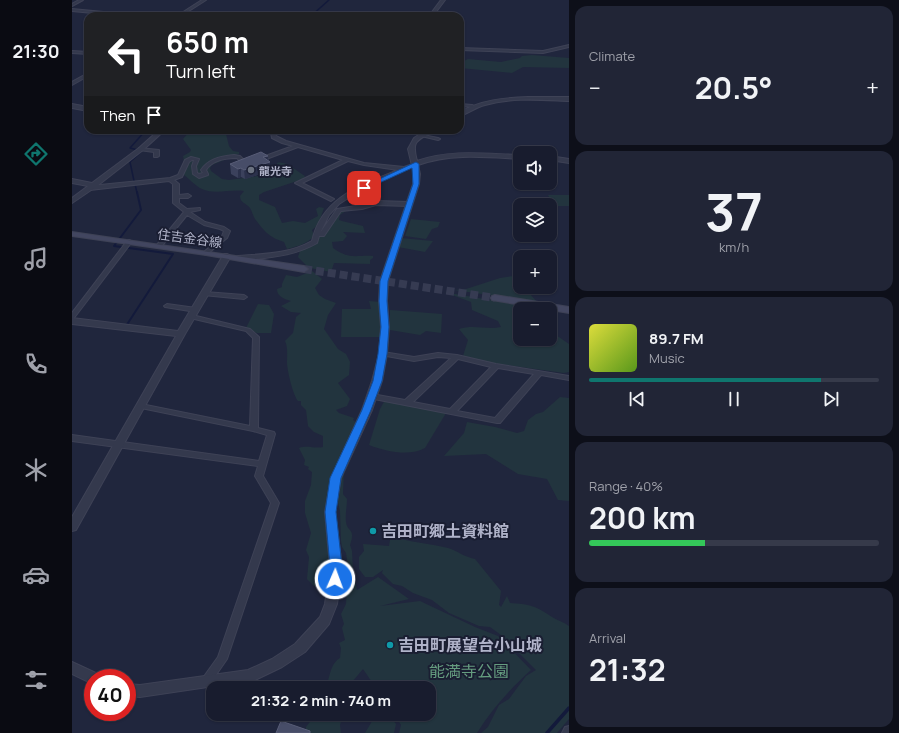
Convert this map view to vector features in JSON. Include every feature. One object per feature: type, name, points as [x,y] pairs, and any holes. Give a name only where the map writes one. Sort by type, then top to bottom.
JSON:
[{"type":"main road","name":"住吉金谷線","points":[[72,234],[123,243],[159,246],[304,268]]},
{"type":"main road","points":[[495,298],[569,310]]},
{"type":"street","points":[[72,5],[81,0]]},
{"type":"street","points":[[185,12],[204,0]]},
{"type":"street","points":[[434,12],[444,0]]},
{"type":"street","points":[[72,10],[93,12]]},
{"type":"street","points":[[464,49],[543,52],[569,46]]},
{"type":"street","points":[[72,52],[84,53]]},
{"type":"street","points":[[72,84],[84,76]]},
{"type":"street","points":[[464,105],[472,106],[496,101],[521,99],[569,99]]},
{"type":"street","points":[[72,106],[84,108]]},
{"type":"street","points":[[464,111],[472,106]]},
{"type":"street","points":[[72,201],[140,150],[158,134]]},
{"type":"street","points":[[273,134],[274,137],[284,142],[364,164],[405,169]]},
{"type":"street","points":[[136,691],[250,676],[300,648],[325,620],[332,604],[336,566],[330,512],[336,478],[372,396],[377,381],[383,354],[385,327],[383,301],[384,281],[416,184],[416,164],[411,149],[412,144],[421,135],[438,139]]},
{"type":"street","points":[[237,166],[298,146]]},
{"type":"street","points":[[140,150],[157,151],[157,156]]},
{"type":"street","points":[[238,258],[277,254],[306,248],[315,242],[317,234],[331,208],[336,203],[424,160],[448,156],[513,157]]},
{"type":"street","points":[[72,181],[92,186],[170,180],[180,176],[187,161],[191,158],[197,159],[194,166],[196,174],[199,176],[206,174],[203,170],[206,164],[220,159],[238,157],[246,164]]},
{"type":"street","points":[[220,159],[226,162]]},
{"type":"street","points":[[331,199],[298,183],[348,159]]},
{"type":"street","points":[[557,159],[569,161]]},
{"type":"street","points":[[170,180],[176,184],[176,203],[202,223],[225,228],[227,231],[225,237],[206,253]]},
{"type":"street","points":[[176,197],[188,196]]},
{"type":"street","points":[[317,234],[322,235],[339,210],[362,207],[376,203],[409,204]]},
{"type":"street","points":[[159,246],[187,212],[198,209]]},
{"type":"street","points":[[72,317],[123,243]]},
{"type":"street","points":[[72,527],[181,334],[227,256]]},
{"type":"street","points":[[205,294],[244,297]]},
{"type":"street","points":[[167,306],[248,330],[256,337],[254,429]]},
{"type":"street","points":[[72,321],[181,334]]},
{"type":"street","points":[[383,354],[414,359],[438,355],[457,357],[496,366],[569,378]]},
{"type":"street","points":[[407,403],[457,357]]},
{"type":"street","points":[[451,412],[496,366]]},
{"type":"street","points":[[372,396],[497,421],[539,373]]},
{"type":"street","points":[[141,406],[254,429],[270,434],[260,476],[275,503],[222,659],[204,683]]},
{"type":"street","points":[[72,438],[263,464]]},
{"type":"street","points":[[72,668],[84,674]]},
{"type":"green space","points":[[532,55],[569,58],[569,68],[523,67],[512,73],[464,68],[464,61],[468,59],[501,62],[520,58],[522,56]]},
{"type":"green space","points":[[187,134],[226,134],[229,146],[233,151],[239,152],[239,154],[212,165],[210,168],[211,171],[222,179],[229,180],[278,173],[277,163],[284,163],[305,176],[303,179],[264,192],[259,195],[259,200],[275,207],[282,223],[293,221],[305,223],[318,216],[316,209],[319,207],[324,208],[318,225],[312,230],[314,236],[299,246],[287,249],[284,242],[271,236],[265,231],[255,219],[250,208],[242,202],[240,196],[244,191],[212,192],[197,186],[184,175],[183,156],[191,150],[183,139]]},
{"type":"green space","points":[[548,195],[569,195],[569,206],[557,206],[557,198],[550,198]]},
{"type":"green space","points":[[344,210],[347,210],[340,215],[339,220],[363,226],[365,233],[343,232],[347,236],[343,241],[332,242],[333,248],[348,256],[373,256],[370,260],[370,264],[334,263],[331,272],[305,267],[306,265],[298,257],[301,248],[319,236],[331,216],[333,218]]},
{"type":"green space","points":[[411,219],[440,222],[438,227],[432,229],[426,239],[405,236]]},
{"type":"green space","points":[[401,238],[433,241],[425,252],[398,247]]},
{"type":"green space","points":[[312,271],[322,279],[315,288],[319,295],[336,303],[328,315],[324,329],[338,349],[346,354],[350,362],[349,375],[338,383],[350,399],[347,406],[336,410],[339,413],[354,418],[353,420],[358,424],[333,485],[333,563],[324,567],[325,575],[323,588],[314,586],[307,579],[309,557],[306,550],[311,533],[305,513],[305,501],[311,485],[312,472],[308,469],[309,467],[304,465],[305,460],[299,448],[323,447],[323,436],[314,432],[308,426],[306,410],[301,405],[301,401],[298,401],[296,398],[288,371],[287,348],[285,341],[293,333],[296,317],[301,313],[291,312],[281,306],[291,301],[280,296],[277,292],[277,289],[282,287],[286,275],[297,277]]},
{"type":"green space","points":[[513,276],[513,294],[530,294],[537,302],[454,290],[466,289],[500,278]]},
{"type":"green space","points":[[444,292],[513,304],[513,346],[557,346],[557,336],[569,344],[569,372],[564,373],[492,363],[463,356],[468,340],[459,329],[470,327],[501,327],[498,321],[472,310],[471,302]]},
{"type":"green space","points":[[369,301],[381,302],[384,337],[341,337],[342,309],[371,309]]},
{"type":"green space","points":[[258,304],[269,305],[274,314],[271,333],[257,333],[246,328]]},
{"type":"green space","points":[[390,310],[442,314],[441,333],[426,331],[420,335],[390,330]]},
{"type":"green space","points":[[560,397],[569,398],[569,501],[558,500],[547,479],[518,474],[486,454],[444,456],[464,433],[467,422],[517,433],[524,431],[528,420],[536,414],[543,412]]},
{"type":"green space","points":[[385,400],[446,413],[425,448],[419,451],[405,453],[389,451],[369,445],[380,409]]},
{"type":"green space","name":"能満寺公園","points":[[344,467],[343,494],[347,499],[346,522],[352,533],[350,545],[357,590],[378,577],[409,599],[380,606],[420,601],[475,627],[498,636],[531,670],[502,700],[477,733],[399,733],[401,725],[398,721],[436,721],[436,681],[371,681],[363,669],[353,681],[328,681],[334,664],[340,658],[341,648],[339,643],[345,640],[342,628],[344,624],[341,614],[346,604],[348,567],[346,553],[342,547],[341,541],[340,511],[337,498],[340,492],[339,480]]},
{"type":"green space","points":[[401,539],[448,548],[475,559],[501,591],[499,605],[501,607],[507,596],[510,603],[522,604],[537,608],[569,626],[569,719],[557,733],[481,733],[488,727],[499,705],[509,699],[526,676],[536,670],[501,635],[490,627],[479,626],[449,613],[432,600],[413,593],[402,586],[393,584],[382,573],[383,570],[373,577],[365,577],[359,569],[359,557],[364,551],[363,544],[389,546],[390,540]]},
{"type":"green space","points":[[311,721],[341,721],[341,733],[306,733],[306,727]]},
{"type":"green space","points":[[372,721],[394,721],[396,724],[394,733],[365,733]]},
{"type":"building","points":[[261,152],[268,156],[263,157],[270,162],[244,170],[241,168],[238,169],[230,164]]},
{"type":"building","points":[[281,721],[310,731],[310,733],[276,733]]},
{"type":"waterway","points":[[316,12],[329,0]]},
{"type":"waterway","points":[[134,181],[130,162],[142,151],[130,148],[142,134]]},
{"type":"waterway","points":[[135,184],[137,193]]},
{"type":"waterway","points":[[126,326],[173,254],[114,246],[141,210],[137,192]]},
{"type":"waterway","points":[[547,733],[569,708]]},
{"type":"tunnel","points":[[304,269],[495,298]]},
{"type":"place","name":"龍光寺","points":[[251,170]]},
{"type":"place","name":"吉田町郷土資料館","points":[[373,531]]},
{"type":"place","name":"吉田町展望台小山城","points":[[390,645]]},
{"type":"route","points":[[335,579],[336,566],[330,512],[336,478],[377,381],[383,354],[385,327],[383,301],[384,281],[416,184],[416,164],[364,188]]}]
